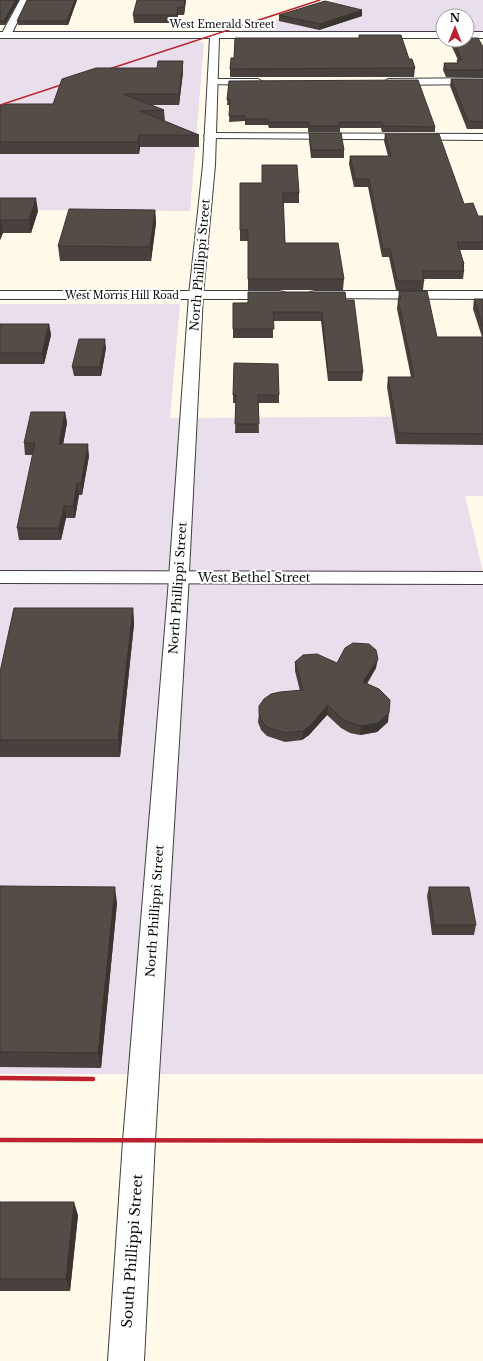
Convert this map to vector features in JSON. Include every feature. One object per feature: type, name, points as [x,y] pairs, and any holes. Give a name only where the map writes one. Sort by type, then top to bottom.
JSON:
[{"type":"street","points":[[3,35],[24,0]]},
{"type":"street","name":"West Emerald Street","points":[[3,35],[435,35]]},
{"type":"street","name":"North Phillippi Street","points":[[139,1141],[179,578],[196,295],[210,136],[216,35]]},
{"type":"street","points":[[380,82],[483,81]]},
{"type":"street","points":[[214,82],[269,82]]},
{"type":"street","points":[[210,136],[483,137]]},
{"type":"street","name":"West Morris Hill Road","points":[[0,295],[289,295]]},
{"type":"street","points":[[305,295],[483,295]]},
{"type":"street","name":"West Bethel Street","points":[[0,577],[483,578]]},
{"type":"street","name":"South Phillippi Street","points":[[126,1361],[139,1141]]},
{"type":"shaded area","points":[[336,0],[483,0],[483,33],[475,33],[475,8],[435,8],[435,33],[235,33]]},
{"type":"shaded area","points":[[190,38],[204,43],[190,211],[0,210],[0,39]]},
{"type":"shaded area","points":[[0,304],[180,304],[170,418],[483,416],[483,496],[465,496],[483,572],[483,1074],[0,1074]]},
{"type":"building","points":[[0,0],[16,0],[4,21],[0,21]]},
{"type":"building","points":[[27,0],[75,0],[67,21],[17,21]]},
{"type":"building","points":[[137,0],[185,0],[184,7],[178,7],[177,15],[133,15]]},
{"type":"building","points":[[325,1],[362,10],[320,24],[279,15]]},
{"type":"building","points":[[359,35],[401,35],[409,59],[412,59],[415,68],[230,69],[231,58],[234,58],[235,38],[359,38]]},
{"type":"building","points":[[475,38],[478,38],[483,47],[483,70],[447,70],[444,63],[458,63],[457,60],[462,60],[457,48],[475,48]]},
{"type":"building","points":[[158,61],[183,61],[179,94],[123,94],[164,110],[140,111],[199,135],[139,135],[138,142],[0,142],[0,106],[7,104],[53,104],[62,79],[96,68],[157,68]]},
{"type":"building","points":[[451,79],[483,79],[483,122],[468,121]]},
{"type":"building","points":[[418,80],[435,127],[383,126],[382,122],[339,122],[340,126],[309,126],[308,122],[269,122],[268,119],[245,119],[245,116],[229,116],[230,100],[227,100],[229,81]]},
{"type":"building","points":[[309,133],[341,133],[344,150],[311,150]]},
{"type":"building","points":[[385,134],[439,134],[464,204],[473,203],[478,216],[483,216],[483,242],[457,242],[464,264],[462,264],[464,271],[422,271],[424,281],[397,281],[390,249],[383,249],[369,179],[355,179],[350,156],[391,156]]},
{"type":"building","points":[[262,165],[297,165],[299,193],[283,193],[285,243],[338,243],[344,279],[248,279],[248,230],[240,230],[240,183],[262,183]]},
{"type":"building","points":[[0,198],[36,198],[29,220],[1,220],[0,222]]},
{"type":"building","points":[[69,209],[155,210],[150,247],[58,246]]},
{"type":"building","points":[[399,291],[427,291],[437,337],[483,337],[483,434],[398,433],[388,377],[414,377],[398,299],[401,299]]},
{"type":"building","points":[[248,292],[345,292],[346,300],[354,300],[363,372],[328,372],[322,312],[273,312],[274,329],[233,329],[233,303],[248,303]]},
{"type":"building","points":[[474,299],[483,299],[483,327]]},
{"type":"building","points":[[0,324],[49,324],[42,353],[0,353]]},
{"type":"building","points":[[79,339],[105,339],[100,367],[72,367]]},
{"type":"building","points":[[234,363],[278,364],[279,395],[258,395],[259,424],[235,424],[236,395],[233,395]]},
{"type":"building","points":[[31,412],[65,412],[59,444],[88,444],[81,483],[77,483],[73,506],[64,506],[59,528],[17,528],[35,443],[24,443]]},
{"type":"building","points":[[14,608],[133,608],[118,740],[0,740],[0,672]]},
{"type":"building","points":[[353,643],[369,644],[376,650],[378,659],[363,682],[379,689],[390,700],[389,713],[378,723],[361,726],[342,719],[328,705],[310,726],[303,731],[285,733],[267,727],[261,720],[259,713],[259,706],[264,699],[271,694],[303,690],[295,662],[303,655],[317,654],[337,663],[345,648]]},
{"type":"building","points":[[0,886],[115,887],[98,1053],[0,1052]]},
{"type":"building","points":[[429,887],[469,887],[476,925],[434,925]]},
{"type":"building","points":[[0,1202],[74,1202],[66,1279],[0,1279]]},
{"type":"railway","points":[[103,71],[320,0]]},
{"type":"railway","points":[[0,105],[70,82]]},
{"type":"railway","points":[[0,1078],[93,1079]]},
{"type":"railway","points":[[0,1140],[483,1141]]}]
